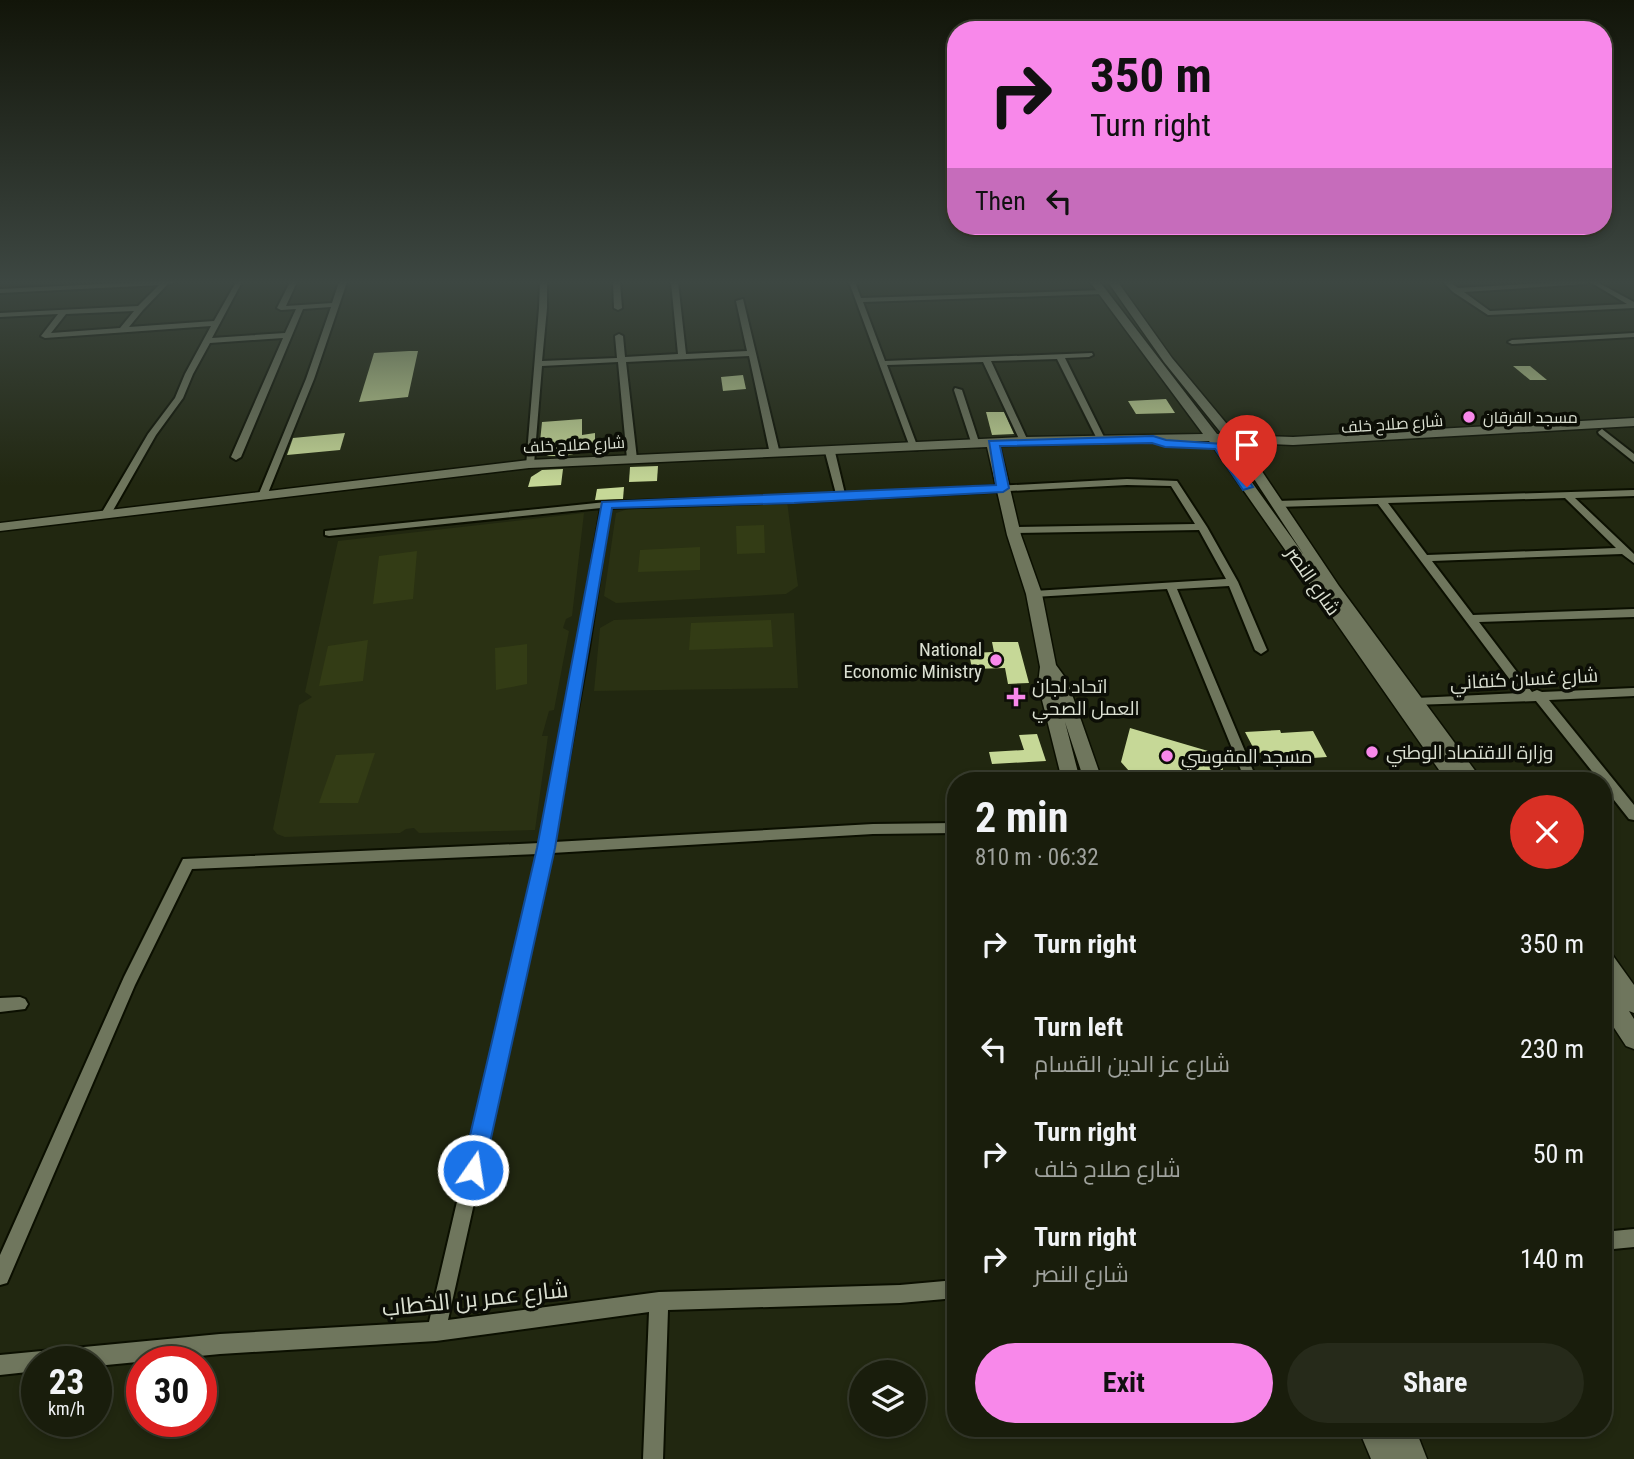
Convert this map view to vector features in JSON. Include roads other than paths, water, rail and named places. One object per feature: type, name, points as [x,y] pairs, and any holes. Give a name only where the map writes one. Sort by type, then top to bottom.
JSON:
[{"type":"main road","name":"شارع النصر","points":[[1150,350],[1278,504],[1334,589],[1467,772]]},
{"type":"main road","points":[[1161,350],[1226,442]]},
{"type":"main road","name":"شارع صلاح خلف","points":[[0,527],[529,464],[1101,439],[1153,439],[1165,443],[1293,441],[1634,422]]},
{"type":"main road","name":"شارع صلاح خلف","points":[[1226,442],[1634,430]]},
{"type":"main road","name":"شارع النصر","points":[[1226,442],[1451,772]]},
{"type":"main road","points":[[993,443],[1014,530],[1034,594],[1048,667],[1046,684],[1069,772]]},
{"type":"main road","points":[[1048,667],[1059,680],[1090,772]]},
{"type":"main road","points":[[1612,972],[1634,1003]]},
{"type":"main road","points":[[1612,1005],[1634,1038]]},
{"type":"main road","points":[[1377,1437],[1386,1459]]},
{"type":"main road","points":[[1403,1437],[1412,1459]]},
{"type":"street","points":[[106,514],[152,434],[179,398],[203,350]]},
{"type":"street","points":[[236,457],[282,350]]},
{"type":"street","points":[[263,496],[320,350]]},
{"type":"street","points":[[529,464],[540,350]]},
{"type":"street","points":[[620,350],[632,459]]},
{"type":"street","points":[[681,350],[682,357]]},
{"type":"street","points":[[878,350],[914,448]]},
{"type":"street","points":[[539,364],[752,352],[775,454]]},
{"type":"street","points":[[883,363],[1089,355]]},
{"type":"street","points":[[1060,357],[1101,439]]},
{"type":"street","points":[[986,360],[1024,442]]},
{"type":"street","points":[[958,390],[976,444]]},
{"type":"street","points":[[1602,432],[1634,459]]},
{"type":"street","points":[[830,452],[841,496]]},
{"type":"street","points":[[329,533],[606,505],[1127,482],[1174,483],[1233,582],[1261,650]]},
{"type":"street","points":[[1278,504],[1634,493]]},
{"type":"street","points":[[1568,495],[1634,560]]},
{"type":"street","points":[[1380,500],[1532,694],[1598,772]]},
{"type":"street","points":[[436,1331],[546,848],[606,505]]},
{"type":"street","points":[[1014,530],[1202,527]]},
{"type":"street","points":[[1425,558],[1625,551]]},
{"type":"street","points":[[1034,594],[1233,582]]},
{"type":"street","points":[[1170,585],[1248,772]]},
{"type":"street","points":[[1472,618],[1634,613]]},
{"type":"street","name":"شارع غسان كنفاني","points":[[1416,702],[1532,694],[1634,692]]},
{"type":"street","points":[[1612,789],[1634,815]]},
{"type":"street","points":[[0,1276],[129,982],[188,863],[947,828]]},
{"type":"street","points":[[0,1005],[20,1004]]},
{"type":"street","points":[[1612,1240],[1634,1238]]},
{"type":"street","name":"شارع عمر بن الخطاب","points":[[0,1365],[220,1343],[436,1331],[659,1301],[900,1294],[947,1290]]},
{"type":"street","points":[[653,1459],[659,1301]]},
{"type":"place","name":"مسجد الفرقان","points":[[1469,417]]},
{"type":"place","name":"National Economic Ministry","points":[[996,660]]},
{"type":"place","name":"اتحاد لجان العمل الصحي","points":[[1016,697]]},
{"type":"place","name":"وزارة الاقتصاد الوطني","points":[[1372,752]]},
{"type":"place","name":"مسجد المقوسي","points":[[1167,756]]}]
